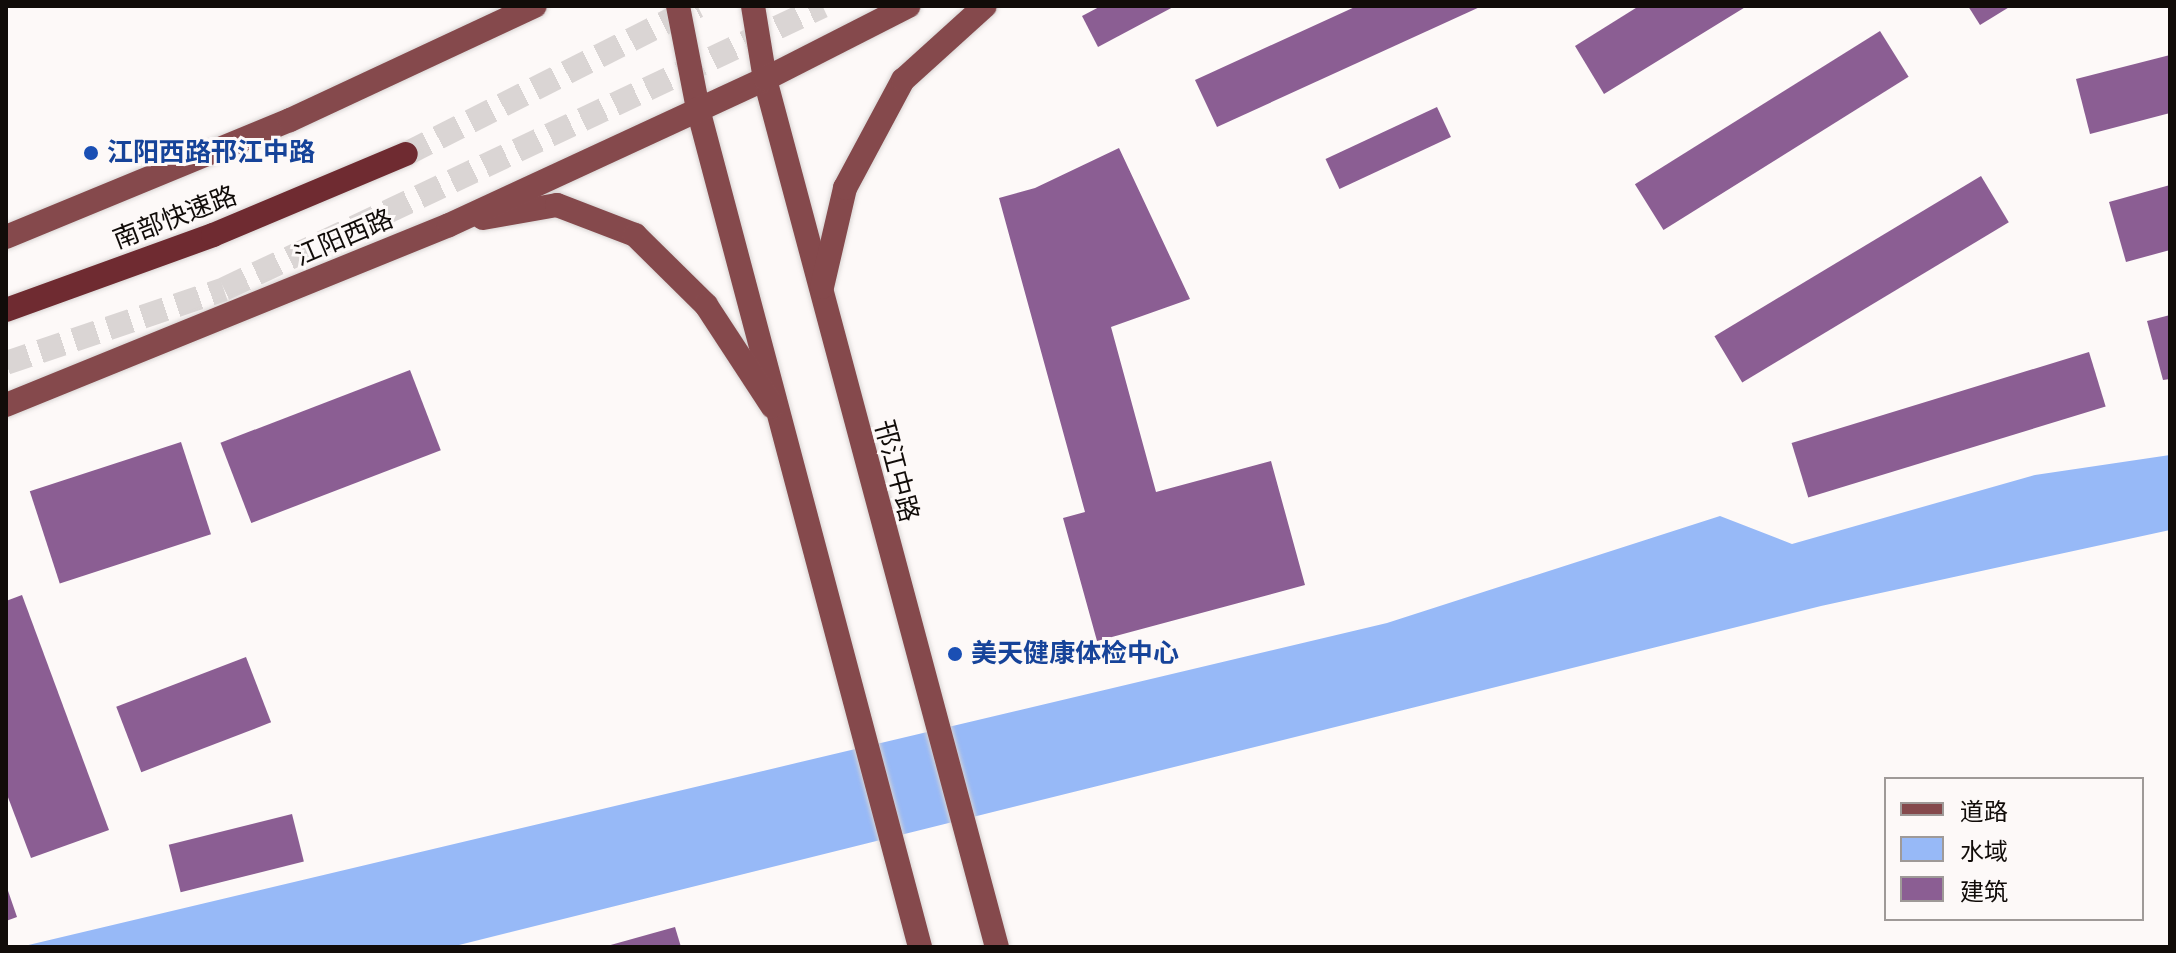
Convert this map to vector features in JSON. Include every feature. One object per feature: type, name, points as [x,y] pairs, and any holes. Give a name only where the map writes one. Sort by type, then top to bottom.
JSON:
[{"type":"highway","name":"南部快速路","points":[[6,310],[213,235],[406,154]]},
{"type":"main road","points":[[487,28],[505,6]]},
{"type":"main road","points":[[6,237],[290,120],[535,6]]},
{"type":"main road","points":[[678,6],[698,109],[785,426],[858,726],[920,947]]},
{"type":"main road","name":"邗江中路","points":[[753,6],[765,79],[931,715],[997,947]]},
{"type":"main road","name":"江阳西路","points":[[6,405],[449,225],[765,79],[908,6]]},
{"type":"main road","points":[[821,293],[845,188],[903,80],[985,6]]},
{"type":"main road","points":[[449,225],[557,205],[635,235],[706,305],[785,426]]},
{"type":"water","points":[[2170,455],[2170,530],[1821,606],[451,947],[20,947],[1387,623],[1720,516],[1792,544],[2035,475]]},
{"type":"building","points":[[1101,6],[1175,6],[1098,47],[1082,16]]},
{"type":"building","points":[[1357,6],[1482,6],[1217,127],[1195,80]]},
{"type":"building","points":[[1639,6],[1747,6],[1604,94],[1575,46]]},
{"type":"building","points":[[1968,6],[2011,6],[1980,25]]},
{"type":"building","points":[[1880,31],[1909,77],[1664,230],[1635,184]]},
{"type":"building","points":[[2170,55],[2170,113],[2090,134],[2076,79]]},
{"type":"building","points":[[1437,107],[1451,137],[1339,189],[1326,159]]},
{"type":"building","points":[[1119,148],[1190,299],[1111,327],[1156,492],[1271,461],[1305,585],[1097,641],[1063,518],[1085,512],[999,198],[1035,188]]},
{"type":"building","points":[[1981,176],[2009,222],[1742,382],[1714,336]]},
{"type":"building","points":[[2170,185],[2170,250],[2126,262],[2109,202]]},
{"type":"building","points":[[2170,315],[2170,379],[2163,380],[2147,321]]},
{"type":"building","points":[[2089,352],[2106,407],[1808,497],[1792,443]]},
{"type":"building","points":[[410,370],[441,450],[251,523],[220,443]]},
{"type":"building","points":[[181,442],[211,534],[60,583],[30,491]]},
{"type":"building","points":[[22,595],[109,830],[31,858],[6,792],[6,601]]},
{"type":"building","points":[[246,657],[271,722],[141,772],[116,707]]},
{"type":"building","points":[[292,814],[304,862],[181,892],[169,845]]},
{"type":"building","points":[[6,885],[17,917],[6,921]]},
{"type":"building","points":[[675,927],[681,947],[607,947],[607,946]]},
{"type":"tunnel","points":[[406,154],[698,6]]},
{"type":"tunnel","points":[[6,363],[224,289],[823,6]]},
{"type":"place","name":"江阳西路邗江中路","points":[[91,153]]},
{"type":"place","name":"美天健康体检中心","points":[[955,654]]}]
